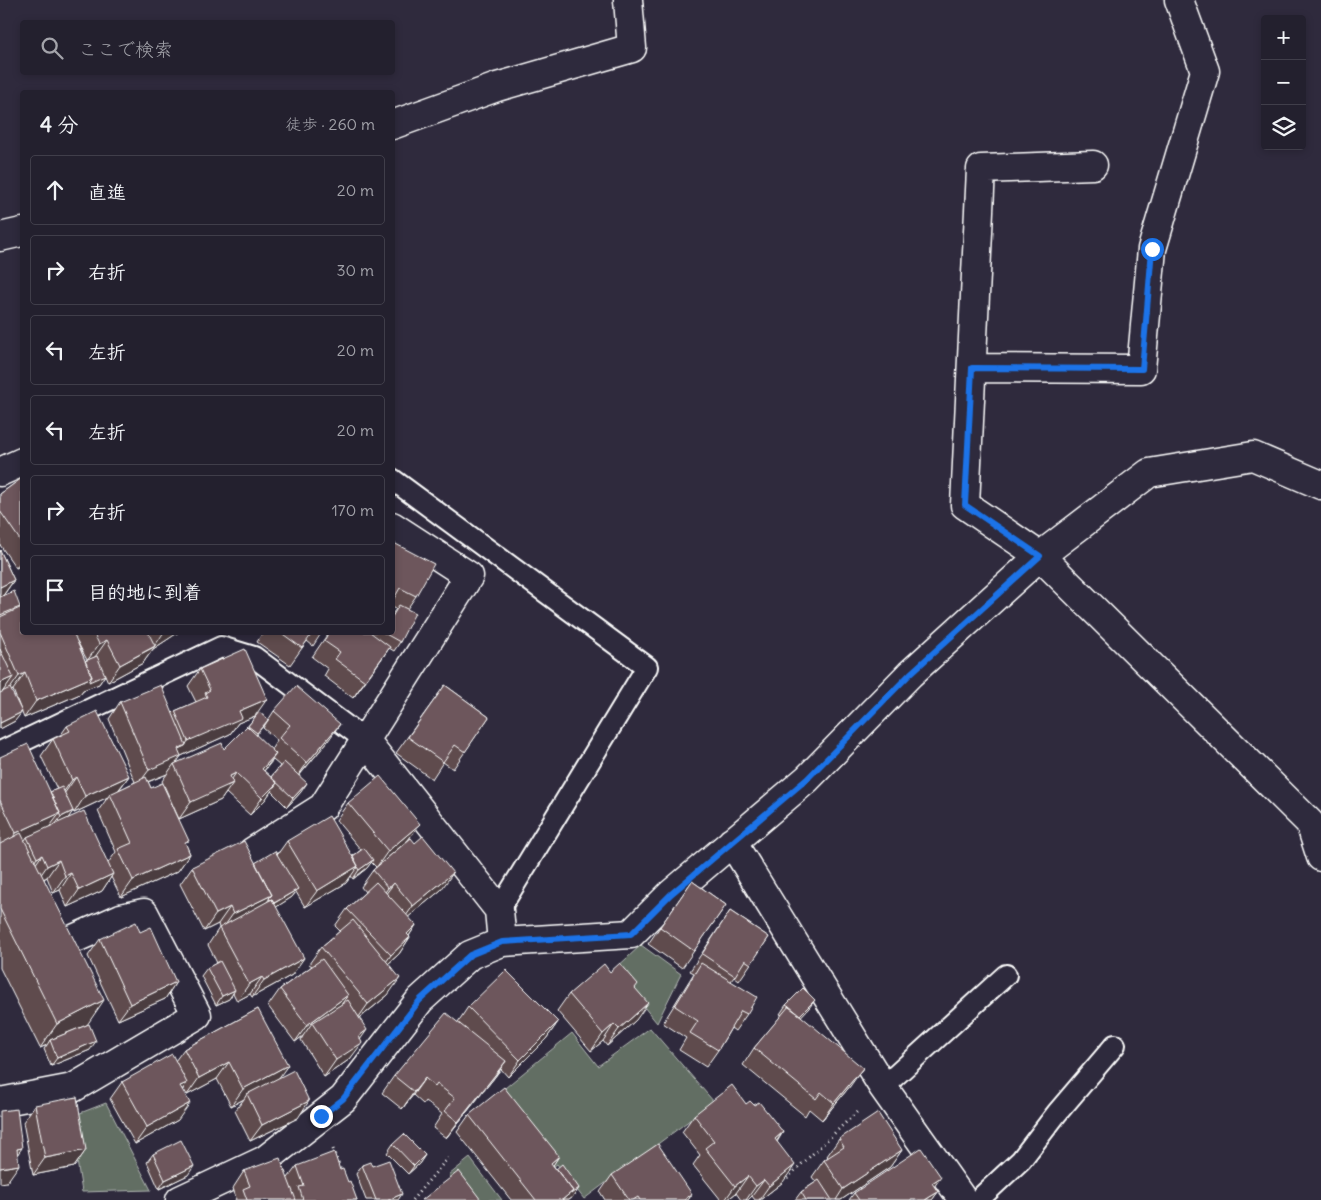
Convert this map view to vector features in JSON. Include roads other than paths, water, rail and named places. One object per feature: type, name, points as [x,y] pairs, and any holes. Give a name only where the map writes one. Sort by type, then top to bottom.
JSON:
[{"type":"street","points":[[395,124],[496,87],[632,48],[628,0]]},
{"type":"street","points":[[972,368],[1142,369],[1152,249],[1205,70],[1179,0]]},
{"type":"street","points":[[1093,165],[981,169],[965,505],[1040,556],[1310,823],[1321,857]]},
{"type":"street","points":[[0,237],[20,232]]},
{"type":"street","points":[[180,1200],[265,1160],[343,1099],[420,1000],[470,955],[502,942],[631,934],[671,894],[807,779],[910,674],[1040,556],[1149,473],[1253,456],[1321,485]]},
{"type":"street","points":[[0,472],[20,463]]},
{"type":"street","points":[[252,852],[324,807],[469,576],[395,528]]},
{"type":"street","points":[[365,740],[499,910],[502,942]]},
{"type":"street","points":[[732,842],[883,1087],[964,1200]]},
{"type":"street","points":[[0,1102],[73,1088],[197,1015],[144,913],[122,918],[69,941]]},
{"type":"lane","points":[[395,481],[647,667],[499,910]]},
{"type":"lane","points":[[0,752],[221,647],[254,657],[365,740]]},
{"type":"lane","points":[[883,1087],[1006,975]]},
{"type":"lane","points":[[978,1200],[1021,1160],[1057,1113],[1115,1044]]}]
